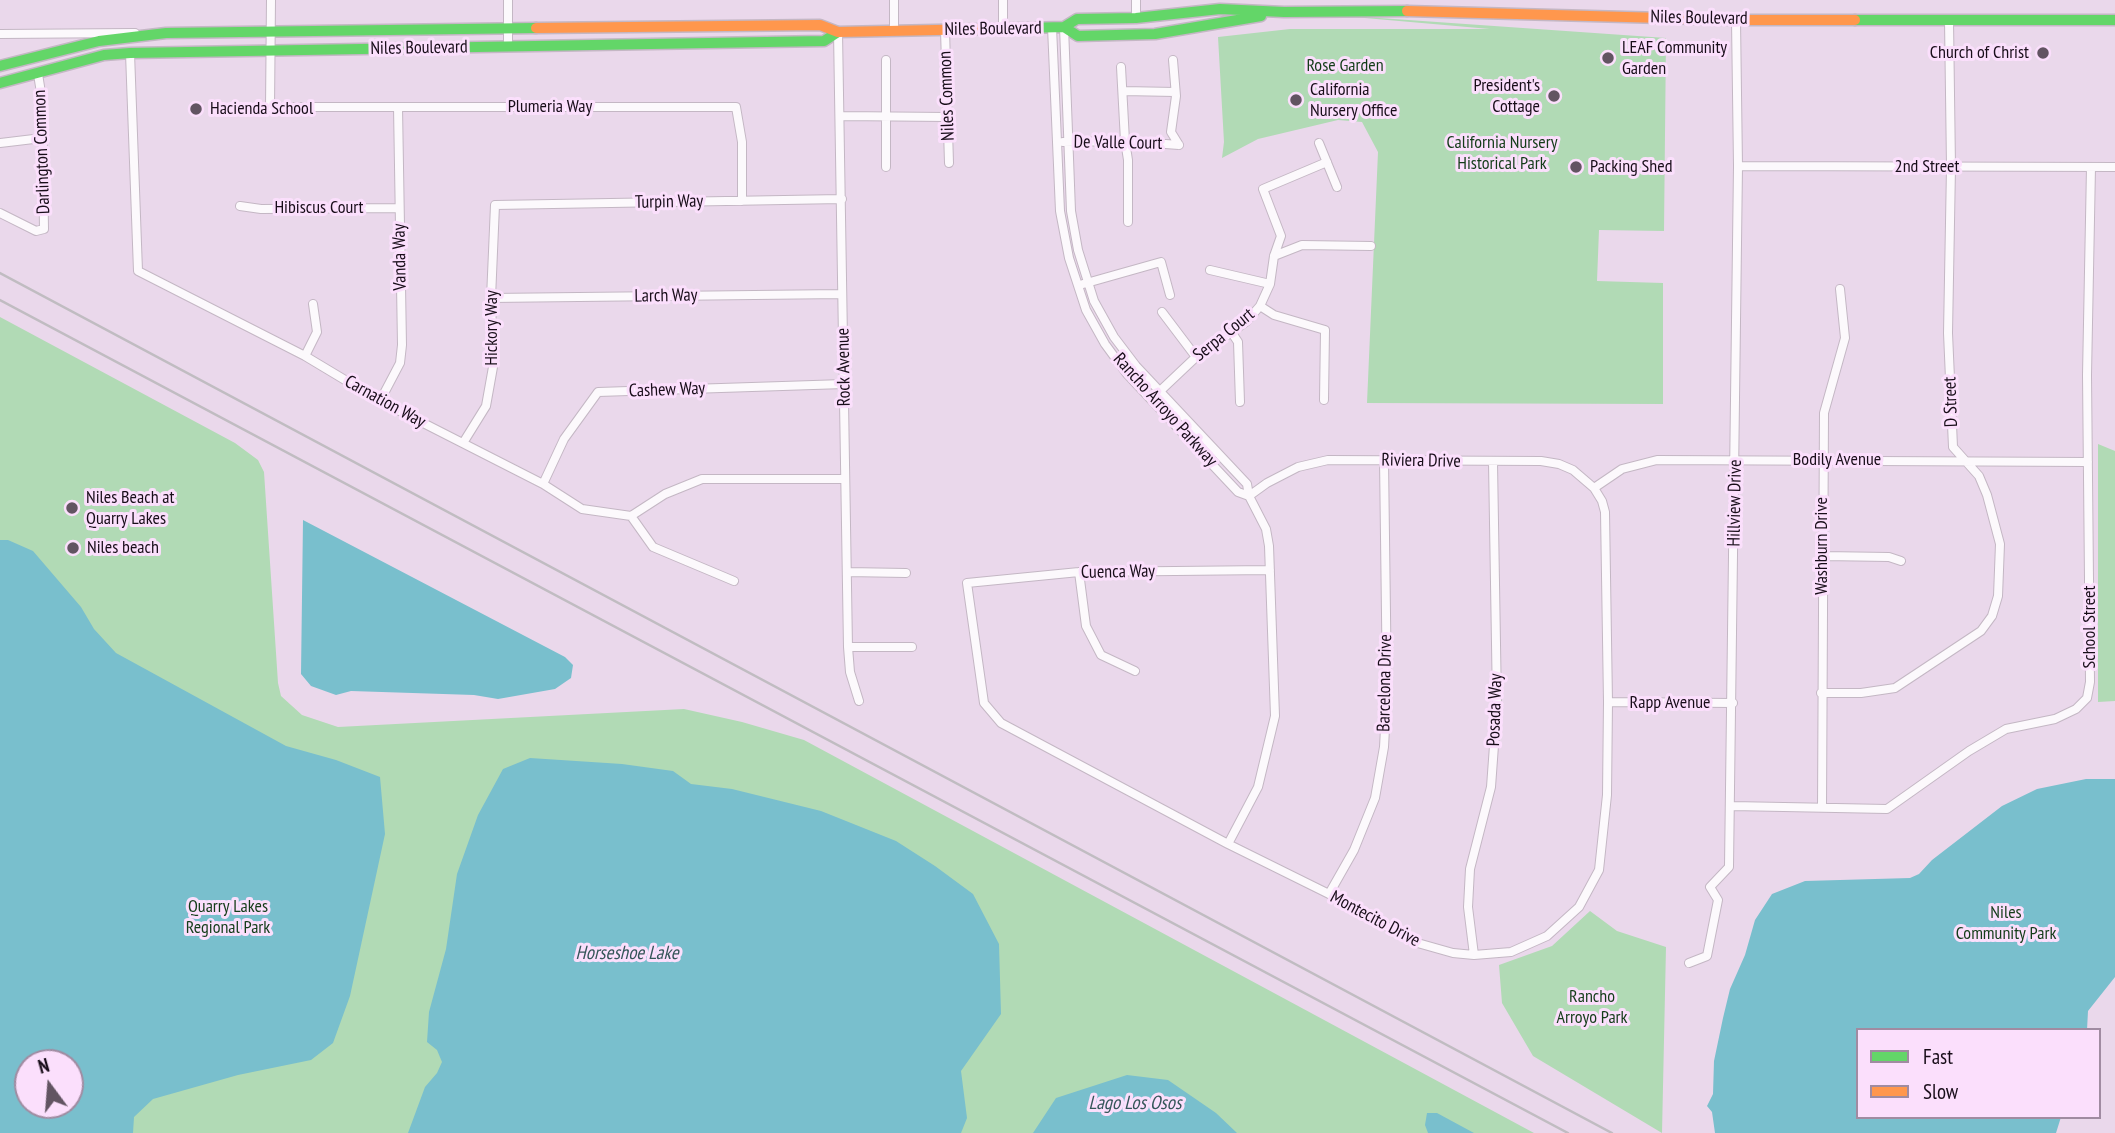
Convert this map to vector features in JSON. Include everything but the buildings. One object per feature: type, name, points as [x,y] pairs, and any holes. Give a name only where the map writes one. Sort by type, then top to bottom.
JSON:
[{"type":"main road","name":"Niles Boulevard","points":[[1064,27],[1078,37],[1155,34],[1284,12],[1376,5],[1736,20],[2115,20]]},
{"type":"main road","name":"Niles Boulevard","points":[[0,66],[99,41],[166,33],[820,25],[838,32],[894,31],[1064,27],[1077,19],[1136,18],[1220,9],[1284,12]]},
{"type":"main road","name":"Niles Boulevard","points":[[0,83],[104,55],[130,53],[824,41],[838,32]]},
{"type":"main road","points":[[19,62],[38,74],[53,52]]},
{"type":"street","points":[[271,0],[272,50]]},
{"type":"street","points":[[508,0],[508,47]]},
{"type":"street","points":[[894,0],[894,31]]},
{"type":"street","points":[[1003,0],[1003,28]]},
{"type":"street","points":[[1136,0],[1136,18]]},
{"type":"street","name":"Hillview Drive","points":[[1689,963],[1707,956],[1718,900],[1710,887],[1729,867],[1732,806],[1738,166],[1736,20]]},
{"type":"street","name":"D Street","points":[[1821,693],[1861,694],[1895,688],[1981,631],[1993,617],[1998,596],[2000,544],[1987,495],[1979,476],[1953,447],[1948,333],[1951,167],[1949,20]]},
{"type":"street","name":"Rancho Arroyo Parkway","points":[[1052,27],[1060,211],[1077,285],[1094,325],[1127,374],[1238,492],[1249,496]]},
{"type":"street","name":"Rancho Arroyo Parkway","points":[[1064,27],[1073,229],[1094,301],[1114,337],[1136,366],[1247,484],[1249,496],[1266,529],[1269,546],[1275,716],[1258,787],[1228,844]]},
{"type":"street","name":"Niles Common","points":[[945,30],[948,163]]},
{"type":"street","name":"Rock Avenue","points":[[838,32],[848,647],[850,672],[859,701]]},
{"type":"street","name":"Niles Boulevard","points":[[0,34],[166,33]]},
{"type":"street","name":"Plumeria Way","points":[[272,50],[270,107],[736,107],[742,142],[742,201]]},
{"type":"street","name":"Carnation Way","points":[[130,53],[138,271],[305,356],[380,401],[544,485],[582,509],[631,516]]},
{"type":"street","points":[[886,60],[886,167]]},
{"type":"street","points":[[1123,91],[1175,92],[1173,60]]},
{"type":"street","points":[[1121,66],[1128,160],[1128,222]]},
{"type":"street","name":"Darlington Common","points":[[0,213],[36,231],[44,229],[42,99],[38,74]]},
{"type":"street","name":"De Valle Court","points":[[1057,142],[1125,141],[1179,145],[1171,132],[1175,92]]},
{"type":"street","name":"Vanda Way","points":[[380,401],[400,363],[402,345],[398,107]]},
{"type":"street","points":[[840,116],[947,117]]},
{"type":"street","points":[[0,144],[42,138]]},
{"type":"street","points":[[1319,143],[1337,187]]},
{"type":"street","name":"Serpa Court","points":[[1159,392],[1196,357],[1246,322],[1260,306],[1270,284],[1274,256],[1281,236],[1263,189],[1327,162]]},
{"type":"street","name":"2nd Street","points":[[1738,166],[2115,167]]},
{"type":"street","name":"School Street","points":[[1732,806],[1887,808],[1969,751],[2006,729],[2055,719],[2076,709],[2087,698],[2090,682],[2091,576],[2087,375],[2091,167]]},
{"type":"street","name":"Turpin Way","points":[[495,205],[842,200]]},
{"type":"street","name":"Hickory Way","points":[[463,443],[486,406],[493,367],[491,298],[495,205]]},
{"type":"street","name":"Hibiscus Court","points":[[240,206],[261,209],[398,208]]},
{"type":"street","points":[[1274,256],[1302,245],[1371,246]]},
{"type":"street","points":[[1077,285],[1161,262],[1170,295]]},
{"type":"street","points":[[1210,270],[1270,284]]},
{"type":"street","name":"Washburn Drive","points":[[1822,807],[1822,459],[1824,413],[1845,338],[1840,289]]},
{"type":"street","name":"Larch Way","points":[[491,298],[842,294]]},
{"type":"street","points":[[305,356],[317,332],[313,304]]},
{"type":"street","points":[[1260,306],[1274,315],[1325,330],[1324,400]]},
{"type":"street","points":[[1162,312],[1196,357]]},
{"type":"street","points":[[1232,333],[1238,342],[1240,401]]},
{"type":"street","name":"Cashew Way","points":[[544,485],[564,439],[598,392],[845,384]]},
{"type":"street","name":"Bodily Avenue","points":[[1594,488],[1622,469],[1648,461],[1822,459],[2088,462]]},
{"type":"street","name":"Riviera Drive","points":[[1249,496],[1298,467],[1328,460],[1541,461],[1573,470],[1594,488]]},
{"type":"street","name":"Barcelona Drive","points":[[1329,894],[1354,850],[1375,798],[1384,747],[1387,691],[1384,460]]},
{"type":"street","name":"Posada Way","points":[[1474,955],[1468,907],[1470,869],[1491,787],[1497,704],[1493,462]]},
{"type":"street","points":[[734,581],[653,547],[631,516],[665,494],[702,480],[845,479]]},
{"type":"street","name":"Montecito Drive","points":[[967,583],[984,703],[1001,723],[1228,844],[1329,894],[1413,942],[1453,953],[1474,955],[1510,952],[1547,936],[1579,907],[1599,870],[1607,795],[1608,702],[1605,513],[1594,488]]},
{"type":"street","points":[[1823,556],[1889,557],[1901,561]]},
{"type":"street","name":"Cuenca Way","points":[[967,583],[1079,572],[1269,570]]},
{"type":"street","points":[[847,572],[906,573]]},
{"type":"street","points":[[1079,572],[1086,626],[1101,655],[1135,671]]},
{"type":"street","points":[[848,647],[912,647]]},
{"type":"street","name":"Rapp Avenue","points":[[1608,702],[1732,703]]},
{"type":"green space","name":"California Nursery Historical Park","points":[[1308,13],[1666,38],[1664,231],[1599,230],[1597,281],[1663,283],[1663,404],[1367,403],[1378,152],[1362,122],[1338,120],[1258,139],[1222,158],[1224,142],[1218,37],[1290,29],[1490,29]]},
{"type":"green space","name":"Quarry Lakes Regional Park","points":[[0,317],[235,443],[258,460],[264,472],[278,683],[281,696],[302,715],[338,727],[684,709],[804,740],[1534,1133],[0,1133]]},
{"type":"green space","points":[[2098,444],[2115,451],[2115,701],[2098,702]]},
{"type":"green space","name":"Rancho Arroyo Park","points":[[1590,911],[1617,931],[1666,947],[1662,1133],[1533,1056],[1502,1003],[1499,965],[1552,946]]},
{"type":"water","points":[[303,520],[565,657],[573,665],[571,678],[555,689],[498,699],[474,695],[351,691],[336,695],[311,686],[301,674]]},
{"type":"water","points":[[0,540],[8,540],[33,551],[116,653],[286,746],[336,760],[380,777],[385,834],[350,996],[333,1043],[311,1060],[238,1075],[153,1099],[134,1117],[133,1133],[0,1133]]},
{"type":"water","name":"Horseshoe Lake","points":[[530,758],[622,764],[673,771],[691,784],[732,789],[821,811],[896,841],[973,894],[999,944],[1001,1014],[961,1071],[967,1118],[961,1133],[408,1133],[425,1087],[442,1062],[437,1050],[427,1042],[429,1012],[446,949],[457,874],[478,815],[503,769]]},
{"type":"water","name":"Niles Community Park","points":[[2086,779],[2115,779],[2115,977],[2088,1011],[2087,1028],[1856,1028],[1856,1119],[2060,1119],[2056,1133],[1715,1133],[1712,1112],[1707,1106],[1713,1094],[1714,1061],[1723,1018],[1730,989],[1745,955],[1755,920],[1772,894],[1805,881],[1910,878],[1919,874],[1932,860],[2002,806],[2037,789]]},
{"type":"water","name":"Lago Los Osos","points":[[1127,1075],[1168,1080],[1216,1113],[1237,1133],[1033,1133],[1056,1098]]},
{"type":"water","points":[[1427,1113],[1437,1113],[1474,1133],[1428,1133],[1425,1125]]},
{"type":"railway","points":[[0,273],[1612,1133]]},
{"type":"railway","points":[[0,300],[1568,1133]]},
{"type":"traffic: fast","points":[[985,29],[1064,27],[1077,19],[1136,18],[1220,9],[1284,12],[1407,11]]},
{"type":"traffic: fast","points":[[1064,27],[1078,36],[1155,34],[1261,16]]},
{"type":"traffic: fast","points":[[1855,20],[2115,20]]},
{"type":"traffic: fast","points":[[0,66],[99,41],[166,33],[536,28]]},
{"type":"traffic: fast","points":[[0,83],[104,55],[130,53],[824,41],[838,32]]},
{"type":"traffic: slow","points":[[1407,11],[1736,20],[1855,20]]},
{"type":"traffic: slow","points":[[536,28],[820,25],[838,32],[985,29]]},
{"type":"place","name":"Church of Christ","points":[[2043,53]]},
{"type":"place","name":"LEAF Community Garden","points":[[1608,58]]},
{"type":"place","name":"President's Cottage","points":[[1554,96]]},
{"type":"place","name":"California Nursery Office","points":[[1296,100]]},
{"type":"place","name":"Hacienda School","points":[[196,109]]},
{"type":"place","name":"Packing Shed","points":[[1576,167]]},
{"type":"place","name":"Niles Beach at Quarry Lakes","points":[[72,508]]},
{"type":"place","name":"Niles beach","points":[[73,548]]},
{"type":"park label","name":"Rose Garden","points":[[1345,66]]}]
